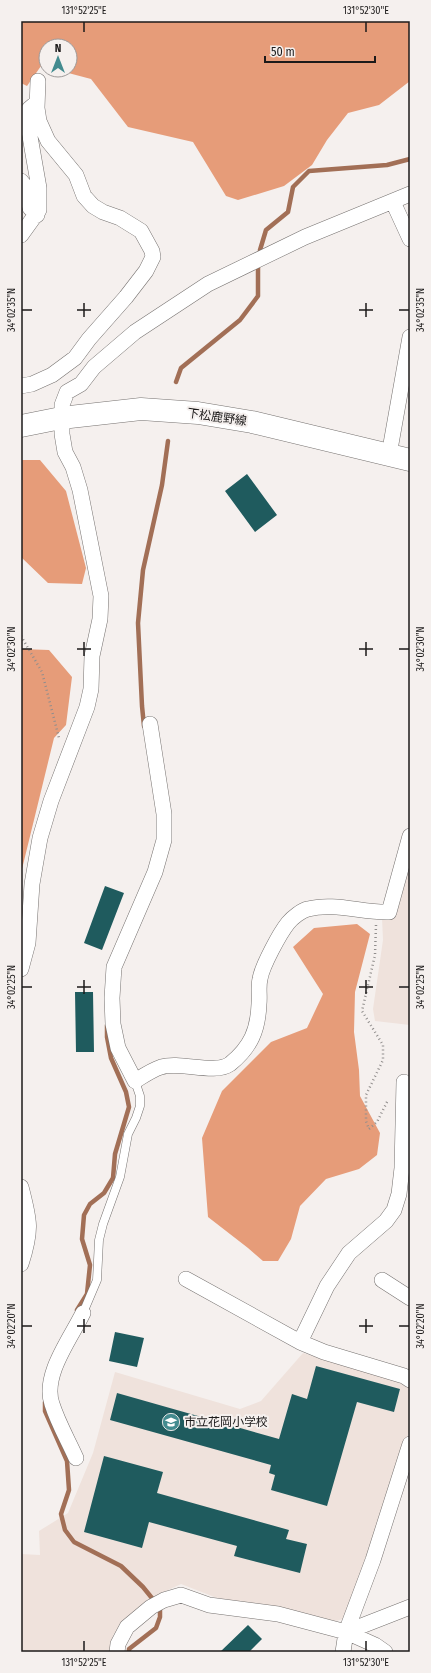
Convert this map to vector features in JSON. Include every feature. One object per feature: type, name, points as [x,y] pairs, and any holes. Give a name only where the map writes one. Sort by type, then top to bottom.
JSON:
[{"type":"main road","name":"下松鹿野線","points":[[21,426],[61,418],[141,409],[198,413],[252,422],[400,457]]},
{"type":"street","points":[[21,386],[32,384],[52,375],[75,358],[89,339],[126,297],[146,271],[153,257],[152,251],[141,231],[120,218],[103,212],[93,206],[84,196],[76,175],[48,141],[39,121],[37,102],[38,81]]},
{"type":"street","points":[[21,235],[37,215],[39,210],[39,188],[28,125],[29,109],[37,102]]},
{"type":"street","points":[[21,181],[25,186],[30,208],[37,215]]},
{"type":"street","points":[[21,969],[28,943],[32,884],[40,838],[51,801],[88,707],[91,689],[92,656],[100,619],[101,596],[80,490],[73,467],[65,452],[61,418],[62,405],[67,392],[81,384],[94,367],[135,332],[208,284],[305,238],[410,194]]},
{"type":"street","points":[[392,202],[410,239]]},
{"type":"street","points":[[400,457],[410,337]]},
{"type":"street","points":[[52,375],[67,392]]},
{"type":"street","points":[[150,724],[164,814],[164,840],[156,872],[114,967],[112,998],[113,1024],[118,1048],[135,1081],[162,1067],[180,1065],[217,1068],[229,1064],[252,1042],[256,1030],[260,979],[268,958],[289,922],[306,909],[322,906],[390,912],[410,836]]},
{"type":"street","points":[[300,1342],[327,1286],[349,1253],[386,1221],[394,1210],[399,1194],[402,1168],[404,1082]]},
{"type":"street","points":[[21,1187],[27,1211],[29,1228],[28,1242],[21,1264]]},
{"type":"street","points":[[186,1279],[300,1342],[324,1352],[408,1374]]},
{"type":"street","points":[[382,1280],[410,1298]]},
{"type":"street","points":[[76,1458],[51,1403],[50,1391],[51,1378],[58,1360],[83,1313]]},
{"type":"street","points":[[344,1652],[346,1632],[373,1560],[410,1444]]},
{"type":"street","points":[[117,1652],[118,1644],[127,1627],[157,1603],[181,1595],[209,1605],[278,1614],[346,1632],[375,1645],[385,1652]]},
{"type":"street","points":[[346,1632],[410,1607]]},
{"type":"lane","points":[[83,1313],[97,1280],[99,1240],[120,1176],[128,1134],[140,1106],[140,1096],[135,1081]]},
{"type":"path","points":[[21,636],[42,672],[60,742]]},
{"type":"path","points":[[377,912],[375,955],[362,1012],[383,1045],[383,1060],[366,1095],[366,1121],[369,1129],[377,1122],[397,1082],[404,1082]]},
{"type":"shaded area","points":[[21,21],[410,21],[410,81],[379,105],[348,113],[327,140],[312,165],[284,186],[238,200],[226,196],[193,142],[128,127],[91,79],[78,76],[78,38],[38,38],[38,70],[27,86],[21,83]]},
{"type":"shaded area","points":[[21,460],[40,460],[66,491],[86,568],[82,584],[48,583],[21,557]]},
{"type":"shaded area","points":[[21,649],[49,650],[72,677],[66,725],[54,738],[22,869],[21,879]]},
{"type":"shaded area","points":[[410,861],[410,1025],[375,1021],[373,1009],[383,940],[382,918],[395,918]]},
{"type":"shaded area","points":[[357,924],[370,934],[355,992],[354,1032],[359,1070],[360,1096],[380,1133],[377,1155],[359,1169],[326,1179],[300,1206],[291,1239],[278,1261],[263,1261],[208,1217],[202,1138],[222,1091],[271,1042],[307,1028],[323,994],[293,947],[314,928]]},
{"type":"shaded area","points":[[303,1353],[407,1383],[410,1388],[410,1429],[348,1618],[335,1621],[277,1607],[217,1598],[181,1584],[147,1600],[113,1635],[110,1652],[21,1652],[21,1554],[40,1555],[39,1531],[68,1513],[93,1453],[115,1372],[240,1409],[261,1401]]},
{"type":"building","points":[[247,474],[277,515],[255,532],[225,491]]},
{"type":"building","points":[[105,886],[124,893],[102,950],[84,943]]},
{"type":"building","points":[[75,992],[93,992],[94,1052],[76,1052]]},
{"type":"building","points":[[115,1332],[144,1338],[137,1367],[109,1361]]},
{"type":"building","points":[[316,1366],[400,1389],[394,1412],[357,1402],[327,1506],[271,1490],[275,1475],[269,1473],[271,1465],[110,1420],[117,1393],[279,1439],[292,1394],[307,1399]]},
{"type":"building","points":[[104,1456],[163,1472],[157,1493],[289,1530],[286,1539],[307,1544],[300,1573],[234,1556],[237,1546],[149,1522],[142,1548],[84,1532]]},
{"type":"building","points":[[248,1625],[262,1639],[249,1652],[220,1652]]},
{"type":"waterway","points":[[260,250],[266,230],[288,212],[293,187],[309,171],[387,165],[410,159]]},
{"type":"waterway","points":[[176,382],[181,368],[240,320],[258,296],[258,266]]},
{"type":"waterway","points":[[144,726],[138,623],[143,570],[162,485],[168,441]]},
{"type":"waterway","points":[[77,1310],[87,1294],[90,1265],[82,1239],[84,1215],[90,1204],[104,1193],[113,1178],[115,1154],[129,1107],[126,1092],[111,1058],[107,1037],[107,1025]]},
{"type":"waterway","points":[[45,1402],[45,1411],[67,1461],[69,1490],[61,1514],[65,1530],[74,1542],[121,1566],[143,1587],[160,1608],[160,1617],[156,1628],[129,1649],[129,1652]]},
{"type":"place","name":"市立花岡小学校","points":[[171,1422]]}]
